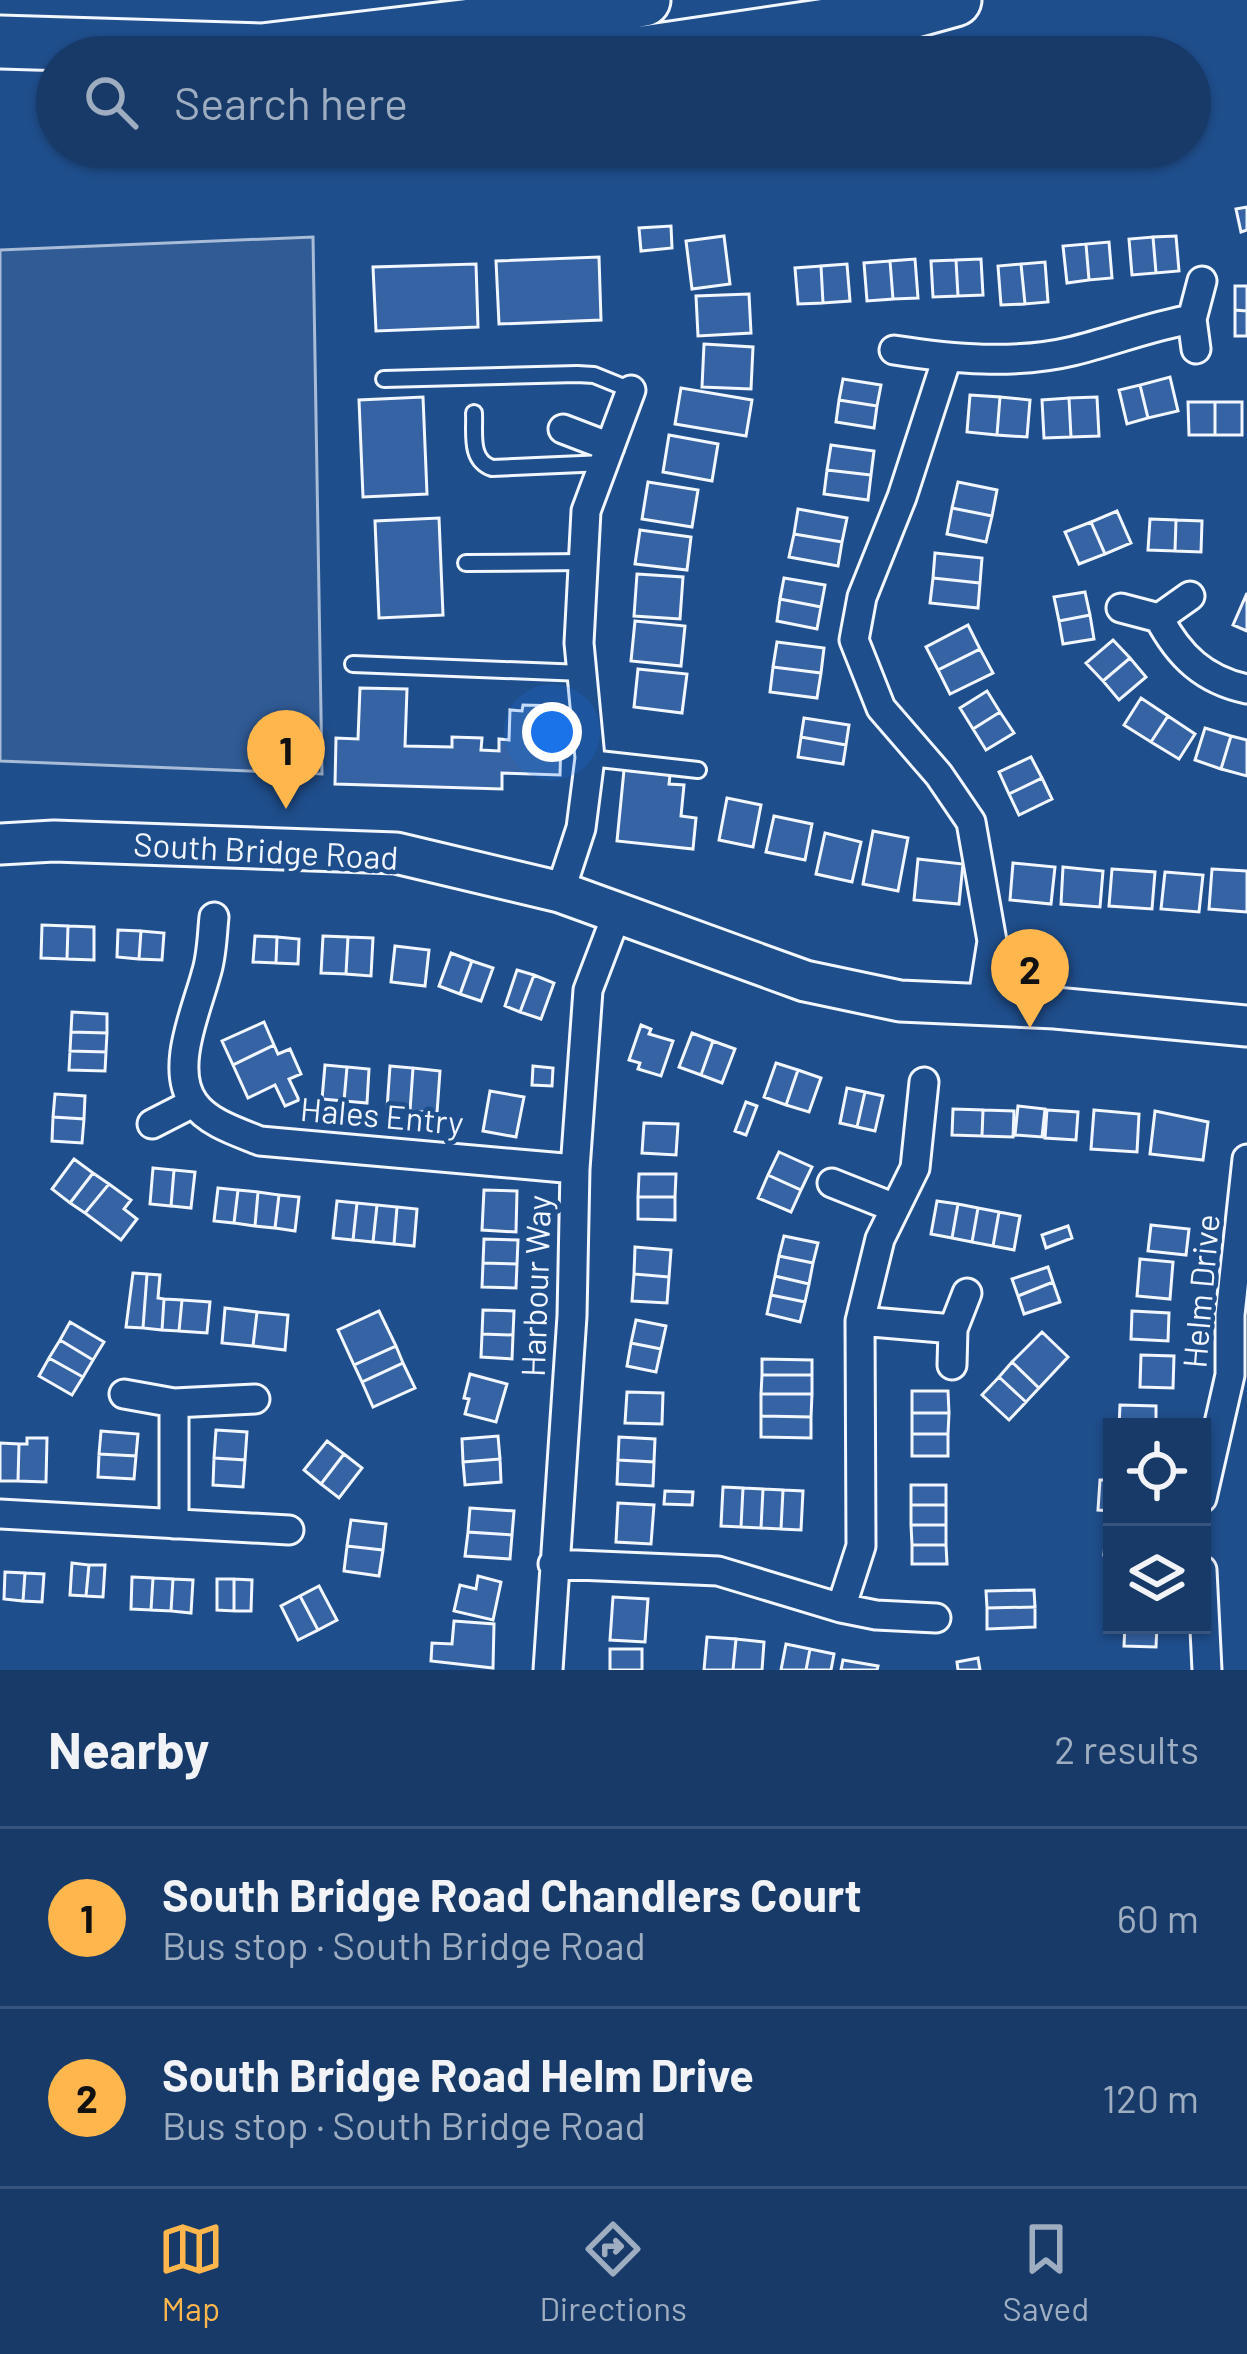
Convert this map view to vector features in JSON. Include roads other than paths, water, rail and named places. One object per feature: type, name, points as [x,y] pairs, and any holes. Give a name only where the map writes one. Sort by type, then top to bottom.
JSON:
[{"type":"highway","points":[[380,36],[644,0]]},
{"type":"highway","points":[[752,36],[908,13],[955,0]]},
{"type":"highway","points":[[0,45],[36,46]]},
{"type":"highway","points":[[0,45],[36,49]]},
{"type":"street","points":[[1196,350],[1192,319],[1202,281]]},
{"type":"street","points":[[894,350],[947,358],[1024,358],[1069,352],[1155,325],[1192,319]]},
{"type":"street","points":[[947,358],[902,497],[862,597],[854,640],[881,708],[971,822],[992,941],[982,1004]]},
{"type":"street","points":[[560,892],[581,827],[590,758],[579,643],[586,511],[632,390]]},
{"type":"street","points":[[562,429],[607,455]]},
{"type":"street","points":[[1160,618],[1190,596]]},
{"type":"street","points":[[1121,608],[1160,618],[1179,654],[1209,676],[1247,689]]},
{"type":"street","name":"South Bridge Road","points":[[0,824],[54,841]]},
{"type":"street","name":"South Bridge Road","points":[[0,844],[54,841],[395,853],[560,892],[805,981],[900,1001],[1247,1026]]},
{"type":"street","name":"Harbour Way","points":[[548,1670],[588,990],[618,911]]},
{"type":"street","points":[[152,1124],[193,1103],[186,1080],[186,1035],[208,970],[214,917]]},
{"type":"street","points":[[841,1608],[861,1546],[860,1322],[880,1239],[915,1168],[924,1082]]},
{"type":"street","name":"Hales Entry","points":[[193,1103],[224,1126],[260,1141],[575,1169]]},
{"type":"street","name":"Helm Drive","points":[[1211,1468],[1239,1375],[1230,1315],[1247,1160]]},
{"type":"street","points":[[832,1183],[895,1208]]},
{"type":"street","points":[[952,1365],[953,1329],[967,1293]]},
{"type":"street","points":[[860,1322],[953,1329]]},
{"type":"street","points":[[124,1394],[174,1403],[255,1400]]},
{"type":"street","points":[[174,1403],[174,1524]]},
{"type":"street","points":[[0,1514],[289,1530]]},
{"type":"street","points":[[553,1564],[718,1571],[841,1608],[936,1618]]},
{"type":"street","points":[[1206,1634],[1208,1670]]},
{"type":"lane","points":[[384,379],[577,374],[594,375],[632,390]]},
{"type":"lane","points":[[474,412],[476,457],[492,468],[607,455]]},
{"type":"lane","points":[[466,562],[584,562]]},
{"type":"lane","points":[[353,664],[583,674]]},
{"type":"lane","points":[[590,758],[698,770]]},
{"type":"place","name":"South Bridge Road Chandlers Court","points":[[286,809]]},
{"type":"place","name":"South Bridge Road Helm Drive","points":[[1030,1028]]}]
